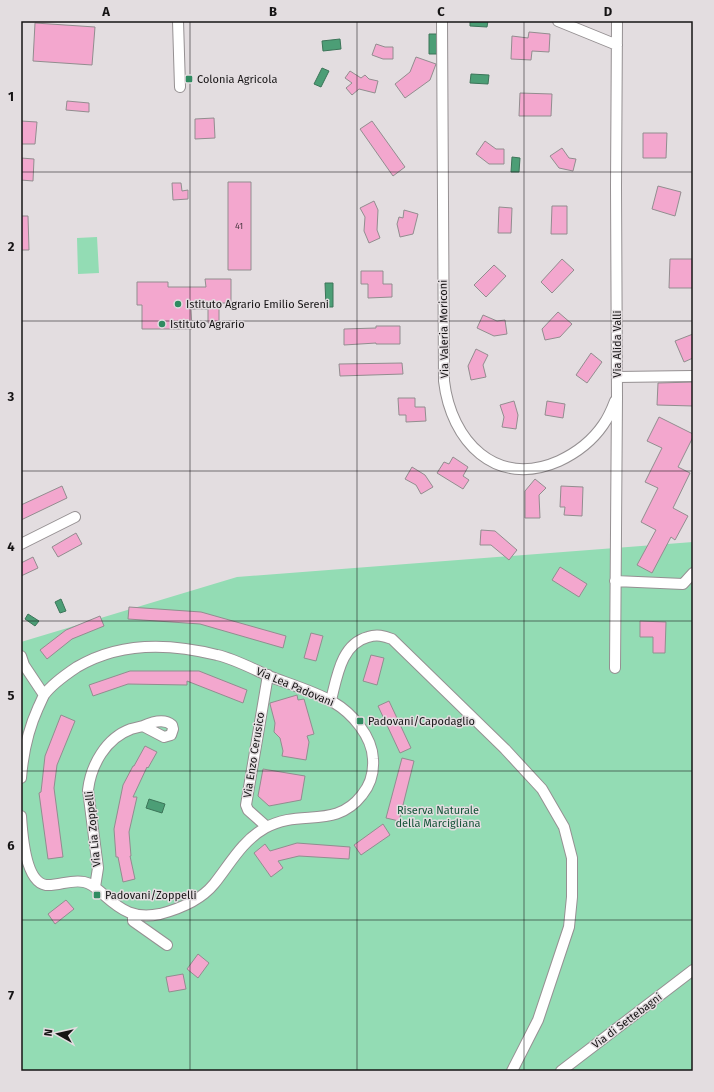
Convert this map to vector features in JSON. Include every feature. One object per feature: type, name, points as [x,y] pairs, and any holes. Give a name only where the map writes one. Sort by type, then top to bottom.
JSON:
[{"type":"street","points":[[178,21],[180,87]]},
{"type":"street","name":"Via Valeria Moriconi","points":[[442,21],[444,381],[448,403],[455,420],[465,438],[487,459],[508,468],[533,468],[545,466],[566,458],[585,444],[603,425],[617,397]]},
{"type":"street","points":[[558,21],[617,46]]},
{"type":"street","name":"Via Alida Valli","points":[[615,668],[617,21]]},
{"type":"street","points":[[617,377],[693,376]]},
{"type":"street","points":[[21,544],[75,517]]},
{"type":"street","points":[[615,581],[683,584],[693,573]]},
{"type":"street","points":[[331,700],[342,660],[347,651],[355,643],[366,637],[380,635],[392,639],[514,759],[542,790],[564,827],[572,858],[572,897],[569,927],[538,1020],[512,1071]]},
{"type":"street","name":"Via Lea Padovani","points":[[21,778],[26,740],[33,718],[44,695],[64,676],[90,659],[116,650],[150,646],[181,648],[219,655],[331,700],[343,709],[364,733],[370,744],[374,762],[372,778],[369,786],[358,800],[347,809],[339,814],[322,817],[290,819],[267,827],[254,835],[243,846],[214,885],[197,899],[178,908],[159,914],[142,916],[127,912],[91,884],[80,881],[72,881],[44,885],[38,881],[31,871],[28,863],[21,816]]},
{"type":"street","points":[[21,656],[24,665],[44,695]]},
{"type":"street","name":"Via Enzo Cerusico","points":[[267,827],[248,810],[246,805],[268,675]]},
{"type":"street","name":"Via Lia Zoppelli","points":[[95,887],[98,868],[88,790],[89,778],[97,760],[113,740],[130,729],[143,726]]},
{"type":"street","points":[[133,914],[133,921],[167,945]]},
{"type":"street","name":"Via di Settebagni","points":[[561,1071],[693,970]]},
{"type":"green space","points":[[97,237],[99,273],[78,274],[77,238]]},
{"type":"green space","name":"Riserva Naturale della Marcigliana","points":[[693,542],[693,1071],[21,1071],[21,642],[237,577]]},
{"type":"shaded area","points":[[470,21],[488,21],[487,27],[470,26]]},
{"type":"shaded area","points":[[429,34],[438,34],[439,54],[429,54]]},
{"type":"shaded area","points":[[340,39],[341,49],[323,51],[322,41]]},
{"type":"shaded area","points":[[322,68],[329,71],[321,87],[314,84]]},
{"type":"shaded area","points":[[471,74],[489,75],[488,84],[470,83]]},
{"type":"shaded area","points":[[512,157],[520,158],[519,172],[511,172]]},
{"type":"shaded area","points":[[325,283],[333,283],[333,307],[326,307]]},
{"type":"shaded area","points":[[61,599],[66,611],[60,613],[55,602]]},
{"type":"shaded area","points":[[28,614],[39,621],[35,626],[25,619]]},
{"type":"shaded area","points":[[149,799],[165,804],[162,813],[146,808]]},
{"type":"building","points":[[35,23],[95,27],[92,65],[33,61]]},
{"type":"building","points":[[529,32],[550,34],[549,52],[532,51],[531,60],[511,59],[512,36],[528,38]]},
{"type":"building","points":[[376,44],[385,47],[393,47],[393,59],[383,59],[372,55]]},
{"type":"building","points":[[416,57],[436,64],[430,80],[405,98],[395,84],[410,72]]},
{"type":"building","points":[[350,71],[361,78],[365,75],[369,79],[378,81],[375,93],[359,89],[352,95],[346,88],[352,83],[345,78]]},
{"type":"building","points":[[520,93],[552,94],[551,116],[519,116]]},
{"type":"building","points":[[67,101],[89,103],[89,112],[66,110]]},
{"type":"building","points":[[214,118],[215,138],[195,139],[195,119]]},
{"type":"building","points":[[21,121],[37,122],[35,144],[21,144]]},
{"type":"building","points":[[372,121],[405,167],[393,176],[360,129]]},
{"type":"building","points":[[643,133],[667,133],[666,158],[643,158]]},
{"type":"building","points":[[485,141],[496,149],[504,149],[504,164],[489,164],[476,154]]},
{"type":"building","points":[[562,148],[569,158],[576,159],[573,171],[559,168],[550,156]]},
{"type":"building","points":[[21,158],[34,159],[33,181],[21,180]]},
{"type":"building","name":"Istituto Agrario Emilio Sereni","points":[[228,182],[251,182],[251,270],[228,270]]},
{"type":"building","points":[[172,183],[181,183],[182,191],[188,190],[188,199],[173,200]]},
{"type":"building","points":[[658,186],[681,192],[675,216],[652,209]]},
{"type":"building","points":[[374,201],[378,210],[377,230],[380,238],[369,243],[364,231],[365,217],[360,208]]},
{"type":"building","points":[[552,206],[567,206],[567,234],[551,234]]},
{"type":"building","points":[[499,207],[512,208],[511,233],[498,233]]},
{"type":"building","points":[[404,210],[418,214],[413,234],[400,237],[397,224],[399,217],[403,218]]},
{"type":"building","points":[[21,216],[28,216],[29,250],[21,250]]},
{"type":"building","points":[[562,259],[574,270],[552,293],[541,282]]},
{"type":"building","points":[[670,259],[693,259],[693,288],[669,288]]},
{"type":"building","points":[[494,265],[506,276],[486,297],[474,285]]},
{"type":"building","points":[[361,271],[383,271],[383,284],[392,284],[392,297],[368,298],[368,284],[361,284]]},
{"type":"building","name":"Istituto Agrario Emilio Sereni","points":[[205,279],[231,279],[231,303],[219,303],[219,323],[208,323],[208,309],[191,309],[192,329],[142,329],[142,305],[137,305],[137,282],[168,282],[168,287],[206,287]]},
{"type":"building","points":[[558,312],[572,324],[560,337],[545,340],[542,329]]},
{"type":"building","points":[[483,315],[497,321],[505,320],[507,334],[494,336],[477,328]]},
{"type":"building","points":[[376,326],[400,326],[400,344],[376,343],[344,345],[344,329],[376,328]]},
{"type":"building","points":[[693,334],[693,358],[684,362],[675,341]]},
{"type":"building","points":[[476,349],[488,355],[483,365],[486,377],[471,380],[468,366]]},
{"type":"building","points":[[591,353],[602,362],[587,383],[576,375]]},
{"type":"building","points":[[402,363],[403,374],[340,376],[339,364]]},
{"type":"building","points":[[693,382],[693,406],[657,405],[658,383]]},
{"type":"building","points":[[398,398],[415,398],[415,407],[425,407],[426,421],[406,422],[406,415],[399,415]]},
{"type":"building","points":[[514,401],[518,415],[516,429],[502,427],[504,417],[500,405]]},
{"type":"building","points":[[547,401],[565,404],[563,418],[545,415]]},
{"type":"building","points":[[659,417],[693,434],[693,437],[678,467],[690,473],[673,508],[688,516],[675,540],[671,537],[652,573],[637,565],[656,530],[641,522],[658,488],[645,482],[662,448],[647,441]]},
{"type":"building","points":[[453,457],[468,467],[463,476],[469,480],[463,489],[437,473],[444,462],[449,464]]},
{"type":"building","points":[[412,467],[425,475],[433,487],[421,494],[416,485],[405,479]]},
{"type":"building","points":[[535,479],[546,488],[539,495],[540,518],[525,518],[525,491]]},
{"type":"building","points":[[62,486],[67,498],[21,520],[21,505]]},
{"type":"building","points":[[561,486],[583,487],[582,516],[564,515],[565,507],[560,507]]},
{"type":"building","points":[[481,530],[495,531],[517,550],[509,560],[491,545],[480,545]]},
{"type":"building","points":[[76,533],[82,544],[58,557],[52,547]]},
{"type":"building","points":[[33,557],[38,568],[21,576],[21,563]]},
{"type":"building","points":[[560,567],[587,584],[579,597],[552,580]]},
{"type":"building","points":[[129,607],[201,612],[286,636],[283,648],[200,624],[128,619]]},
{"type":"building","points":[[100,616],[104,626],[72,639],[47,659],[40,650],[66,630]]},
{"type":"building","points":[[640,621],[666,622],[665,653],[653,653],[653,637],[640,637]]},
{"type":"building","points":[[311,633],[323,636],[316,661],[304,658]]},
{"type":"building","points":[[371,655],[384,658],[377,685],[363,681]]},
{"type":"building","points":[[130,671],[199,671],[247,690],[243,703],[187,681],[187,685],[128,684],[93,696],[89,685]]},
{"type":"building","points":[[297,695],[298,700],[304,699],[314,734],[307,736],[309,742],[306,760],[282,756],[283,751],[280,738],[274,732],[275,723],[270,704]]},
{"type":"building","points":[[389,701],[411,748],[400,753],[378,706]]},
{"type":"building","points":[[61,715],[75,721],[57,765],[54,788],[63,857],[48,859],[39,793],[41,792],[45,756]]},
{"type":"building","points":[[145,746],[157,752],[148,768],[147,767],[133,797],[137,797],[129,832],[130,856],[135,879],[123,882],[118,857],[116,857],[114,829],[123,785]]},
{"type":"building","points":[[402,758],[414,761],[399,821],[386,818]]},
{"type":"building","points":[[263,769],[305,776],[301,800],[269,806],[258,796]]},
{"type":"building","points":[[383,824],[390,835],[361,855],[354,845]]},
{"type":"building","points":[[297,843],[350,847],[349,859],[299,856],[278,861],[283,868],[271,877],[254,853],[265,844],[270,851]]},
{"type":"building","points":[[66,900],[74,909],[55,924],[48,914]]},
{"type":"building","points":[[198,954],[209,963],[198,978],[187,969]]},
{"type":"building","points":[[183,974],[186,989],[169,992],[166,977]]},
{"type":"place","name":"Colonia Agricola","points":[[189,79]]},
{"type":"place","name":"Istituto Agrario Emilio Sereni","points":[[178,304]]},
{"type":"place","name":"Istituto Agrario","points":[[162,324]]},
{"type":"place","name":"Padovani/Capodaglio","points":[[360,721]]},
{"type":"place","name":"Padovani/Zoppelli","points":[[97,895]]}]
